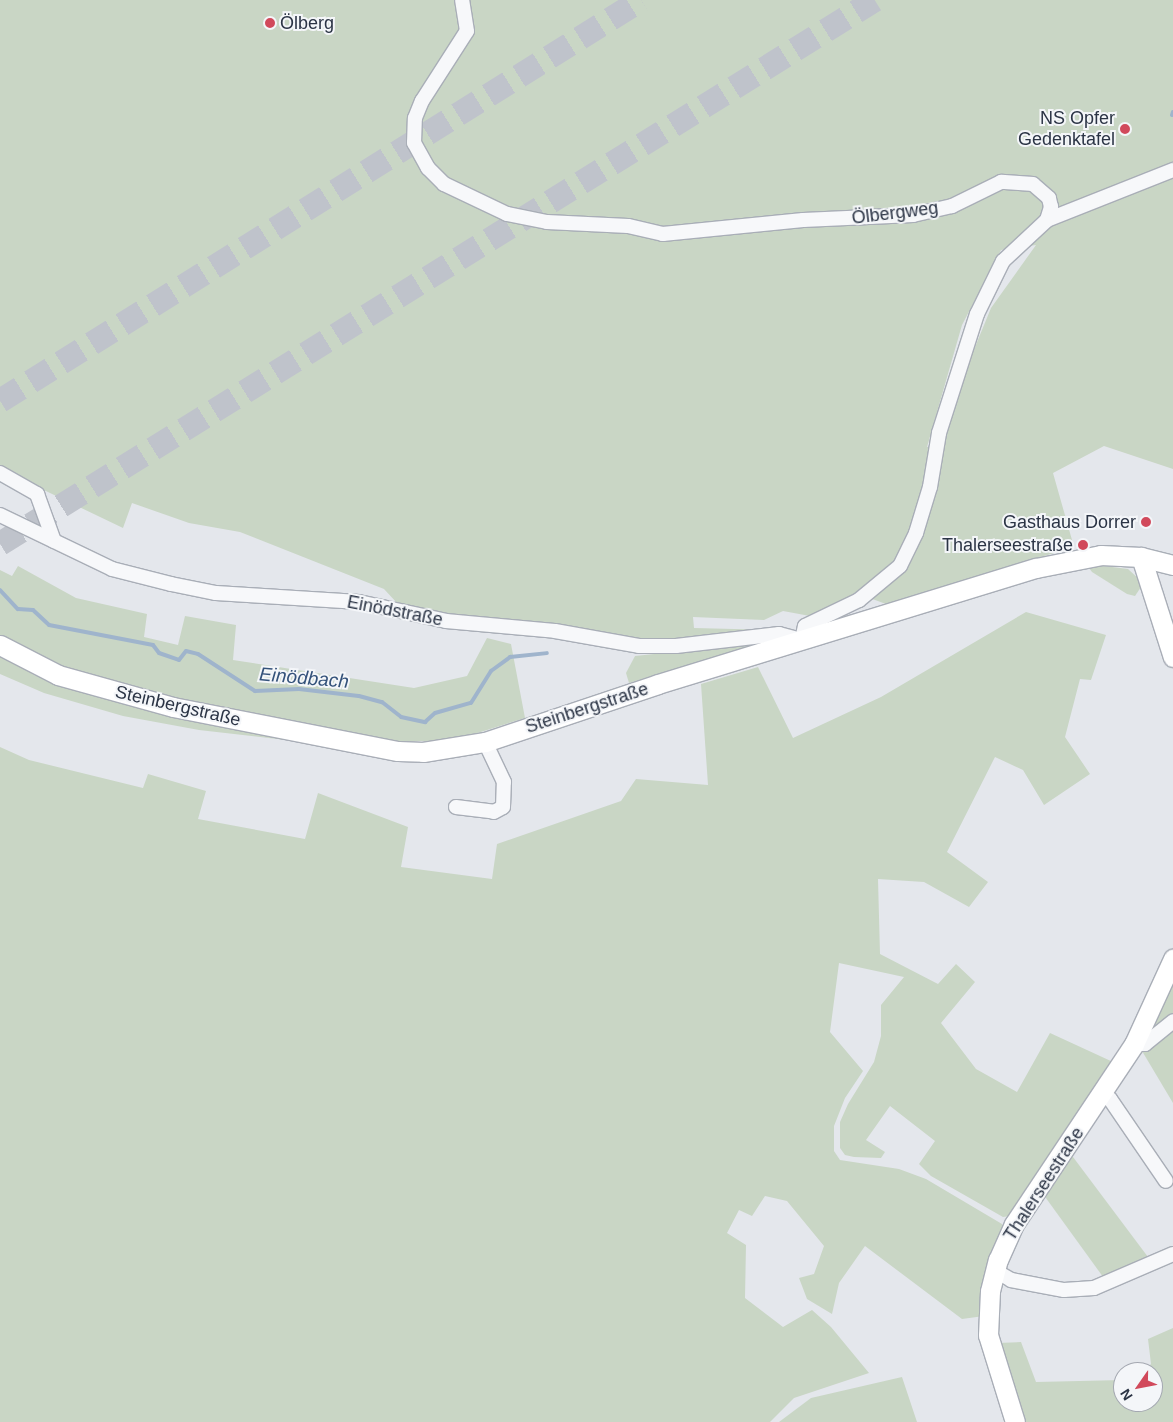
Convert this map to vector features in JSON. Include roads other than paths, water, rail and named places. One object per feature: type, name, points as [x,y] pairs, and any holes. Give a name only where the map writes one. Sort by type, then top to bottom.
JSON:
[{"type":"main road","name":"Steinbergstraße","points":[[0,645],[58,675],[90,685],[258,725],[398,751],[446,751],[485,742],[802,640],[1056,563],[1094,555],[1141,557],[1173,565]]},
{"type":"main road","points":[[1141,557],[1173,657]]},
{"type":"main road","name":"Thalerseestraße","points":[[1015,1422],[988,1336],[988,1306],[994,1270],[1014,1224],[1102,1095],[1134,1044],[1173,959]]},
{"type":"street","name":"Ölbergweg","points":[[462,0],[468,31],[422,101],[415,118],[414,143],[428,168],[444,184],[507,214],[548,222],[628,226],[663,234],[803,220],[913,215],[952,206],[1001,182],[1021,181],[1033,184],[1049,198],[1051,208],[1047,220]]},
{"type":"street","points":[[802,640],[805,626],[859,600],[900,566],[921,514],[939,433],[977,314],[1003,261],[1047,220],[1173,170]]},
{"type":"street","points":[[0,473],[37,494],[54,541]]},
{"type":"street","name":"Einödstraße","points":[[0,515],[112,569],[216,593],[359,602],[477,626],[554,630],[639,646],[676,646],[779,634],[802,640]]},
{"type":"street","points":[[456,807],[494,812],[503,807],[504,782],[485,742]]},
{"type":"street","points":[[1134,1044],[1144,1044],[1173,1021]]},
{"type":"street","points":[[1102,1095],[1110,1099],[1166,1181]]},
{"type":"street","points":[[994,1270],[1011,1280],[1064,1290],[1094,1288],[1173,1254]]},
{"type":"waterway","name":"Einödbach","points":[[0,590],[18,609],[33,610],[49,625],[153,645],[159,653],[179,660],[186,651],[198,654],[255,691],[299,689],[359,696],[382,702],[401,717],[425,722],[435,713],[471,703],[491,671],[510,657],[547,653]]},
{"type":"tunnel","points":[[0,401],[641,0]]},
{"type":"tunnel","points":[[0,544],[875,0]]},
{"type":"place","name":"Ölberg","points":[[270,23]]},
{"type":"place","name":"NS Opfer Gedenktafel","points":[[1125,129]]},
{"type":"place","name":"Gasthaus Dorrer","points":[[1146,522]]},
{"type":"place","name":"Thalerseestraße","points":[[1083,545]]}]
